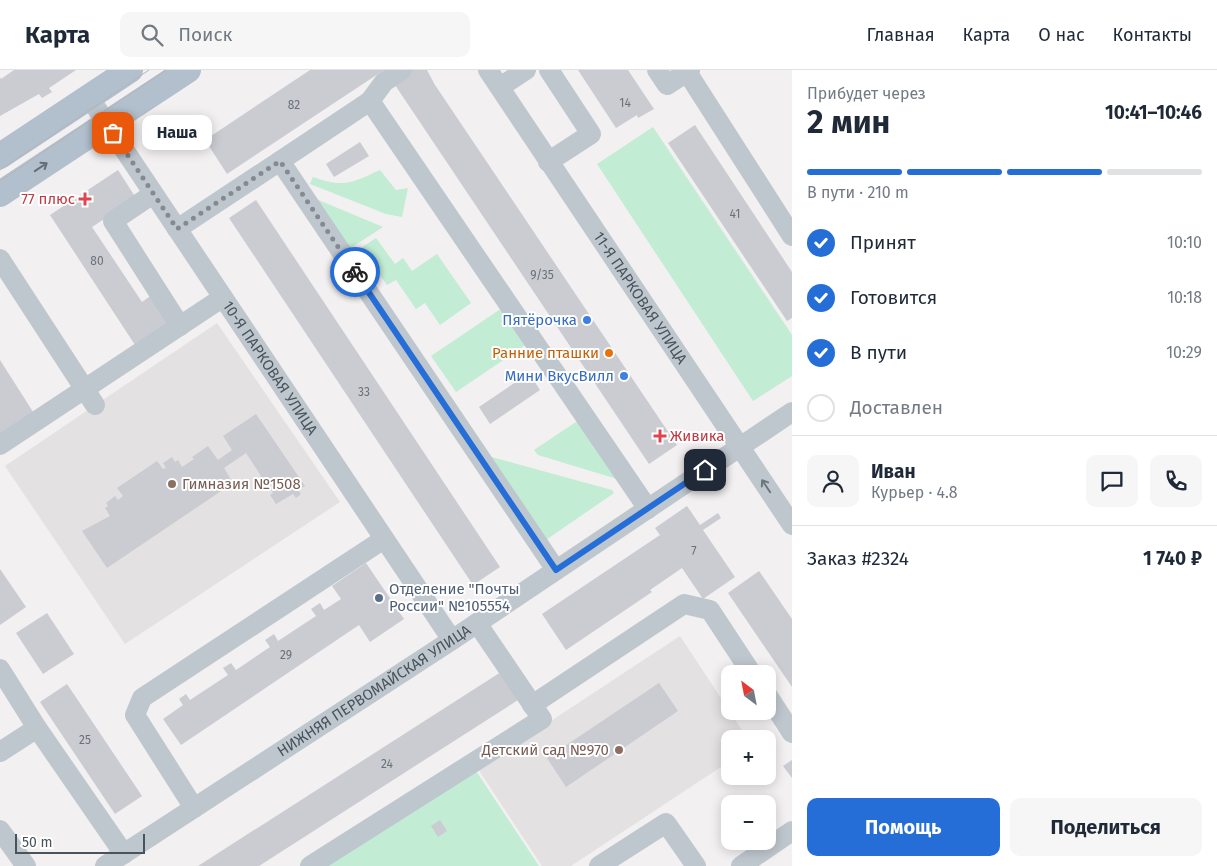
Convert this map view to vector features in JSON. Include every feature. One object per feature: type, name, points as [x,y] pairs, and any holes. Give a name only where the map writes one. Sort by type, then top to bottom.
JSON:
[{"type":"main road","points":[[0,156],[130,70]]},
{"type":"main road","points":[[0,194],[188,70]]},
{"type":"street","points":[[177,229],[370,101],[384,82],[402,70]]},
{"type":"street","name":"11-Я ПАРКОВАЯ УЛИЦА","points":[[488,70],[792,526]]},
{"type":"street","points":[[500,87],[526,70]]},
{"type":"street","points":[[548,162],[591,134],[549,70]]},
{"type":"street","points":[[657,70],[667,85],[689,71],[792,236]]},
{"type":"street","name":"10-Я ПАРКОВАЯ УЛИЦА","points":[[89,97],[452,640]]},
{"type":"street","points":[[370,101],[648,509]]},
{"type":"street","points":[[280,161],[556,570]]},
{"type":"street","points":[[153,194],[113,221],[180,326]]},
{"type":"street","points":[[0,259],[96,405]]},
{"type":"street","points":[[0,445],[222,298]]},
{"type":"street","name":"НИЖНЯЯ ПЕРВОМАЙСКАЯ УЛИЦА","points":[[105,866],[478,623],[792,412]]},
{"type":"street","points":[[194,808],[135,716],[142,698],[384,539]]},
{"type":"street","points":[[532,705],[684,604],[710,610],[746,665]]},
{"type":"street","points":[[310,866],[542,719],[478,623]]},
{"type":"street","points":[[0,669],[37,728],[124,854]]},
{"type":"street","points":[[776,708],[792,733]]},
{"type":"street","points":[[0,752],[37,728]]},
{"type":"street","points":[[600,866],[628,858],[666,823],[696,866]]},
{"type":"street","points":[[0,830],[26,866]]},
{"type":"street","points":[[741,866],[792,831]]},
{"type":"shaded area","name":"Гимназия №1508","points":[[217,323],[340,502],[125,644],[5,466]]},
{"type":"shaded area","name":"Детский сад №970","points":[[680,636],[721,698],[721,720],[735,720],[742,730],[721,730],[721,767],[571,866],[542,866],[478,769]]},
{"type":"green space","points":[[653,127],[792,335],[792,376],[753,401],[597,164]]},
{"type":"green space","points":[[380,170],[396,190],[408,188],[402,217],[386,214],[310,184],[313,177],[333,182],[348,183]]},
{"type":"green space","points":[[316,199],[383,227],[346,251]]},
{"type":"green space","points":[[376,238],[395,264],[403,258],[412,271],[437,254],[471,303],[440,325],[425,303],[416,309],[396,280],[387,285],[361,248]]},
{"type":"green space","points":[[502,308],[527,344],[456,392],[431,356]]},
{"type":"green space","points":[[579,420],[617,479],[538,455],[534,450]]},
{"type":"green space","points":[[488,456],[612,490],[614,493],[543,542]]},
{"type":"green space","points":[[476,771],[539,866],[325,866]]},
{"type":"building","points":[[14,70],[76,70],[49,88],[52,92],[42,98],[39,94],[0,116],[0,77],[1,79]]},
{"type":"building","points":[[310,70],[384,70],[227,174],[205,140]]},
{"type":"building","points":[[412,70],[427,70],[435,85],[677,445],[649,464],[393,82]]},
{"type":"building","points":[[578,70],[628,70],[654,109],[638,118],[637,115],[616,128]]},
{"type":"building","points":[[695,125],[792,272],[792,318],[787,321],[668,143]]},
{"type":"building","points":[[360,142],[369,156],[334,177],[326,164]]},
{"type":"building","points":[[118,170],[136,198],[92,227],[142,302],[153,294],[173,324],[137,348],[50,215]]},
{"type":"building","points":[[256,200],[500,567],[473,585],[229,218]]},
{"type":"building","points":[[0,360],[35,415],[0,438]]},
{"type":"building","points":[[529,373],[540,390],[490,424],[479,407]]},
{"type":"building","points":[[256,414],[305,486],[298,490],[301,494],[296,498],[293,494],[276,504],[270,495],[273,493],[266,483],[263,486],[258,478],[261,476],[246,453],[224,468],[233,483],[107,568],[82,531],[110,516],[105,508],[108,506],[106,503],[115,496],[118,500],[123,496],[117,488],[157,461],[163,469],[166,468],[163,463],[172,457],[175,462],[178,460],[182,467],[208,446],[218,460],[232,450],[223,436]]},
{"type":"building","points":[[687,506],[700,525],[718,513],[721,518],[703,530],[735,577],[703,599],[682,568],[650,590],[652,592],[566,650],[542,614],[660,535],[655,528]]},
{"type":"building","points":[[366,563],[404,619],[370,642],[359,625],[181,745],[163,719],[183,705],[179,699],[186,694],[190,700],[228,675],[223,668],[231,663],[236,670],[270,647],[265,640],[274,634],[278,641],[316,616],[311,609],[320,603],[324,610],[341,599],[332,586]]},
{"type":"building","points":[[0,569],[26,607],[0,625]]},
{"type":"building","points":[[759,571],[792,619],[792,687],[728,593]]},
{"type":"building","points":[[47,613],[74,654],[43,674],[16,633]]},
{"type":"building","points":[[501,672],[518,700],[259,866],[198,866]]},
{"type":"building","points":[[659,683],[678,711],[566,787],[547,758]]},
{"type":"building","points":[[67,684],[142,796],[115,814],[40,702]]},
{"type":"building","points":[[792,760],[792,778],[783,766]]},
{"type":"building","points":[[440,820],[447,831],[438,837],[431,826]]},
{"type":"tram line","points":[[0,170],[149,70]]},
{"type":"tram line","points":[[0,181],[166,70]]},
{"type":"way so far","points":[[113,133],[177,229],[280,161],[355,272]]},
{"type":"place","name":"Наша","points":[[113,133]]},
{"type":"place","name":"77 плюс","points":[[85,199]]},
{"type":"place","name":"Пятёрочка","points":[[587,320]]},
{"type":"place","name":"Ранние пташки","points":[[609,353]]},
{"type":"place","name":"Мини ВкусВилл","points":[[624,376]]},
{"type":"place","name":"Живика","points":[[660,436]]},
{"type":"place","name":"Гимназия №1508","points":[[172,484]]},
{"type":"place","name":"Отделение \"Почты России\" №105554","points":[[379,598]]},
{"type":"place","name":"Детский сад №970","points":[[619,750]]},
{"type":"route","points":[[355,272],[556,570],[705,470]]}]
